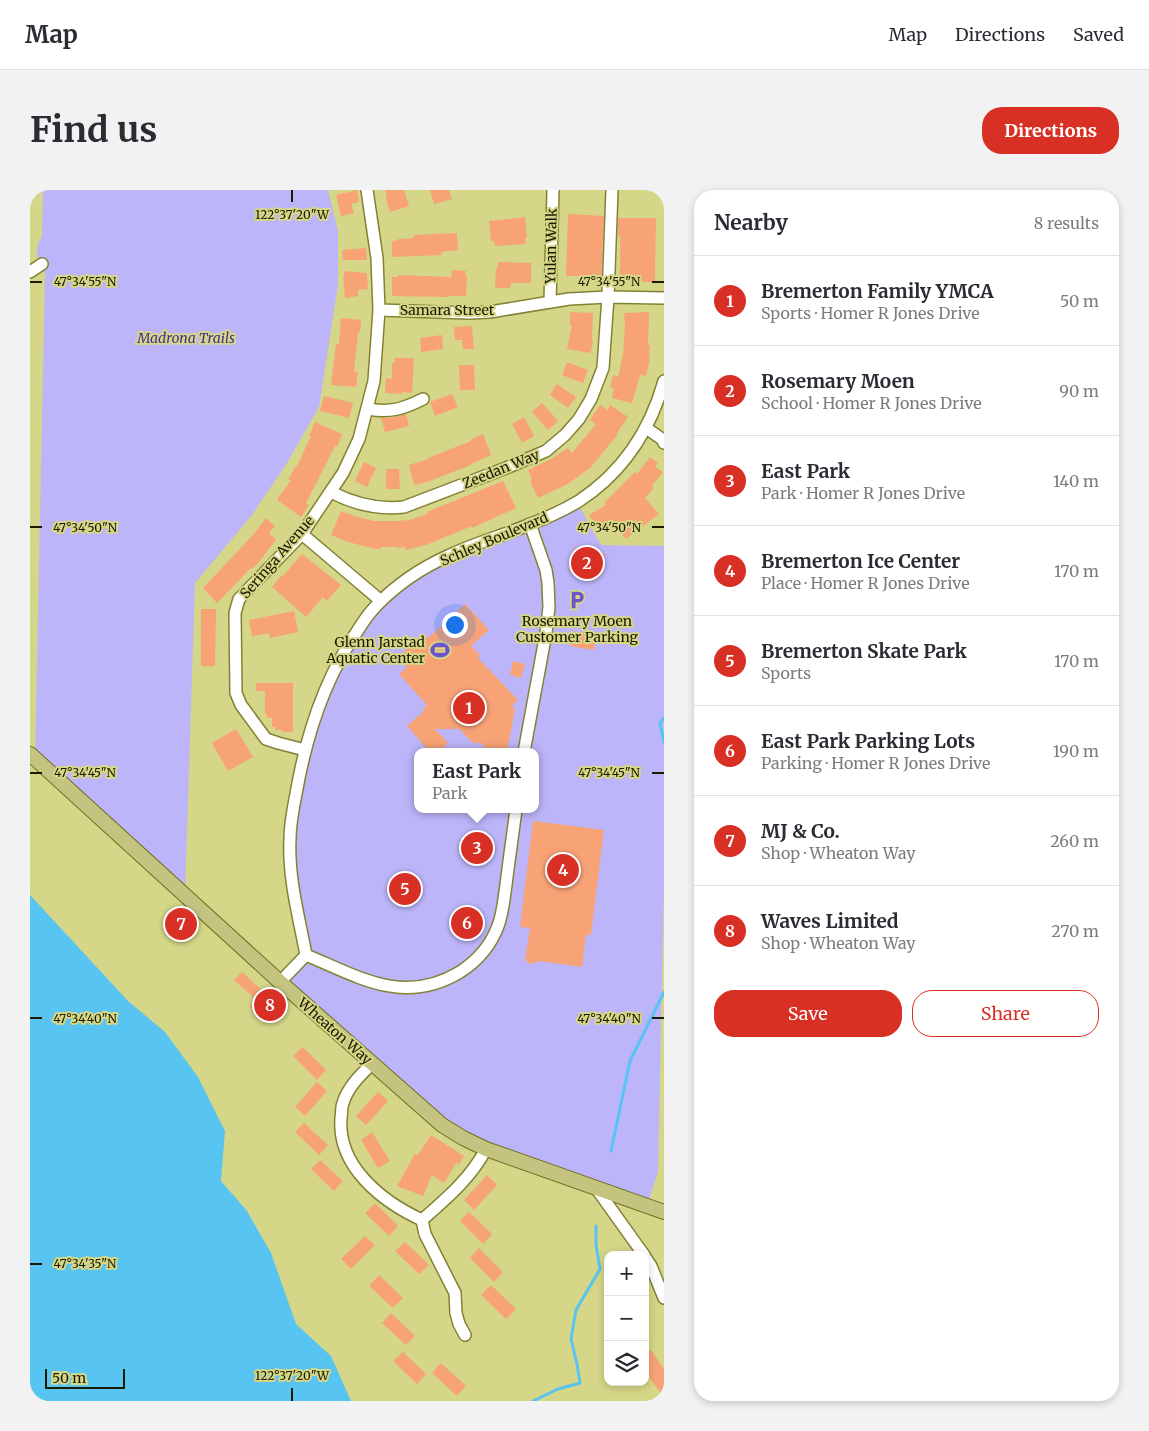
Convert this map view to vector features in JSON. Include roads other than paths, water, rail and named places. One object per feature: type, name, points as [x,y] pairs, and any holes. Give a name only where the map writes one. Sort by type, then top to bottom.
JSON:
[{"type":"main road","name":"Wheaton Way","points":[[30,754],[280,982],[442,1125],[463,1138],[486,1148],[664,1212]]},
{"type":"street","name":"Seringa Avenue","points":[[305,750],[278,744],[266,739],[241,705],[236,693],[235,613],[239,599],[302,534],[331,492],[355,449],[368,409],[374,381],[379,310],[377,258],[367,190]]},
{"type":"street","name":"Yulan Walk","points":[[550,302],[553,190]]},
{"type":"street","name":"Zeedan Way","points":[[331,492],[356,503],[376,508],[404,507],[507,468],[546,451],[565,435],[579,419],[591,399],[603,368],[612,190]]},
{"type":"street","points":[[30,272],[42,264]]},
{"type":"street","name":"Samara Street","points":[[379,310],[469,313],[490,312],[569,299],[608,297],[664,298]]},
{"type":"street","name":"Schley Boulevard","points":[[306,955],[292,874],[290,840],[293,810],[305,750],[324,690],[338,661],[363,623],[381,601],[414,575],[450,555],[530,524],[577,502],[607,478],[627,458],[646,428],[664,381]]},
{"type":"street","points":[[368,409],[388,411],[405,408],[423,399]]},
{"type":"street","points":[[646,428],[664,442]]},
{"type":"street","points":[[525,748],[549,607],[546,570],[530,524]]},
{"type":"street","points":[[302,534],[381,601]]},
{"type":"street","points":[[280,982],[306,955],[368,981],[394,987],[407,988],[430,985],[447,979],[465,968],[488,945],[499,924],[515,813]]},
{"type":"street","points":[[372,1064],[354,1083],[342,1104],[341,1125],[343,1141],[357,1171],[366,1181],[397,1207],[422,1220]]},
{"type":"street","points":[[422,1220],[446,1200],[462,1183],[480,1160],[486,1148]]},
{"type":"street","points":[[596,1188],[640,1251]]},
{"type":"street","points":[[422,1220],[425,1234],[455,1293],[456,1313],[459,1324],[466,1335]]},
{"type":"street","points":[[649,1263],[664,1298]]},
{"type":"water","points":[[30,895],[128,1001],[165,1032],[198,1077],[225,1131],[221,1181],[247,1211],[271,1253],[296,1324],[331,1356],[351,1401],[30,1401]]},
{"type":"waterway","points":[[664,718],[660,723],[664,742]]},
{"type":"waterway","points":[[611,1151],[630,1061],[664,992]]},
{"type":"waterway","points":[[533,1401],[558,1389],[580,1383],[571,1339],[576,1310],[600,1269],[596,1245],[596,1226]]},
{"type":"place","name":"Rosemary Moen","points":[[587,563]]},
{"type":"place","name":"Rosemary Moen Customer Parking","points":[[577,600]]},
{"type":"place","name":"Glenn Jarstad Aquatic Center","points":[[440,650]]},
{"type":"place","name":"Bremerton Family YMCA","points":[[469,708]]},
{"type":"place","name":"East Park","points":[[477,848]]},
{"type":"place","name":"Bremerton Ice Center","points":[[563,870]]},
{"type":"place","name":"Bremerton Skate Park","points":[[405,889]]},
{"type":"place","name":"East Park Parking Lots","points":[[467,923]]},
{"type":"place","name":"MJ & Co.","points":[[181,924]]},
{"type":"place","name":"Waves Limited","points":[[270,1005]]},
{"type":"park label","name":"Madrona Trails","points":[[186,338]]}]
